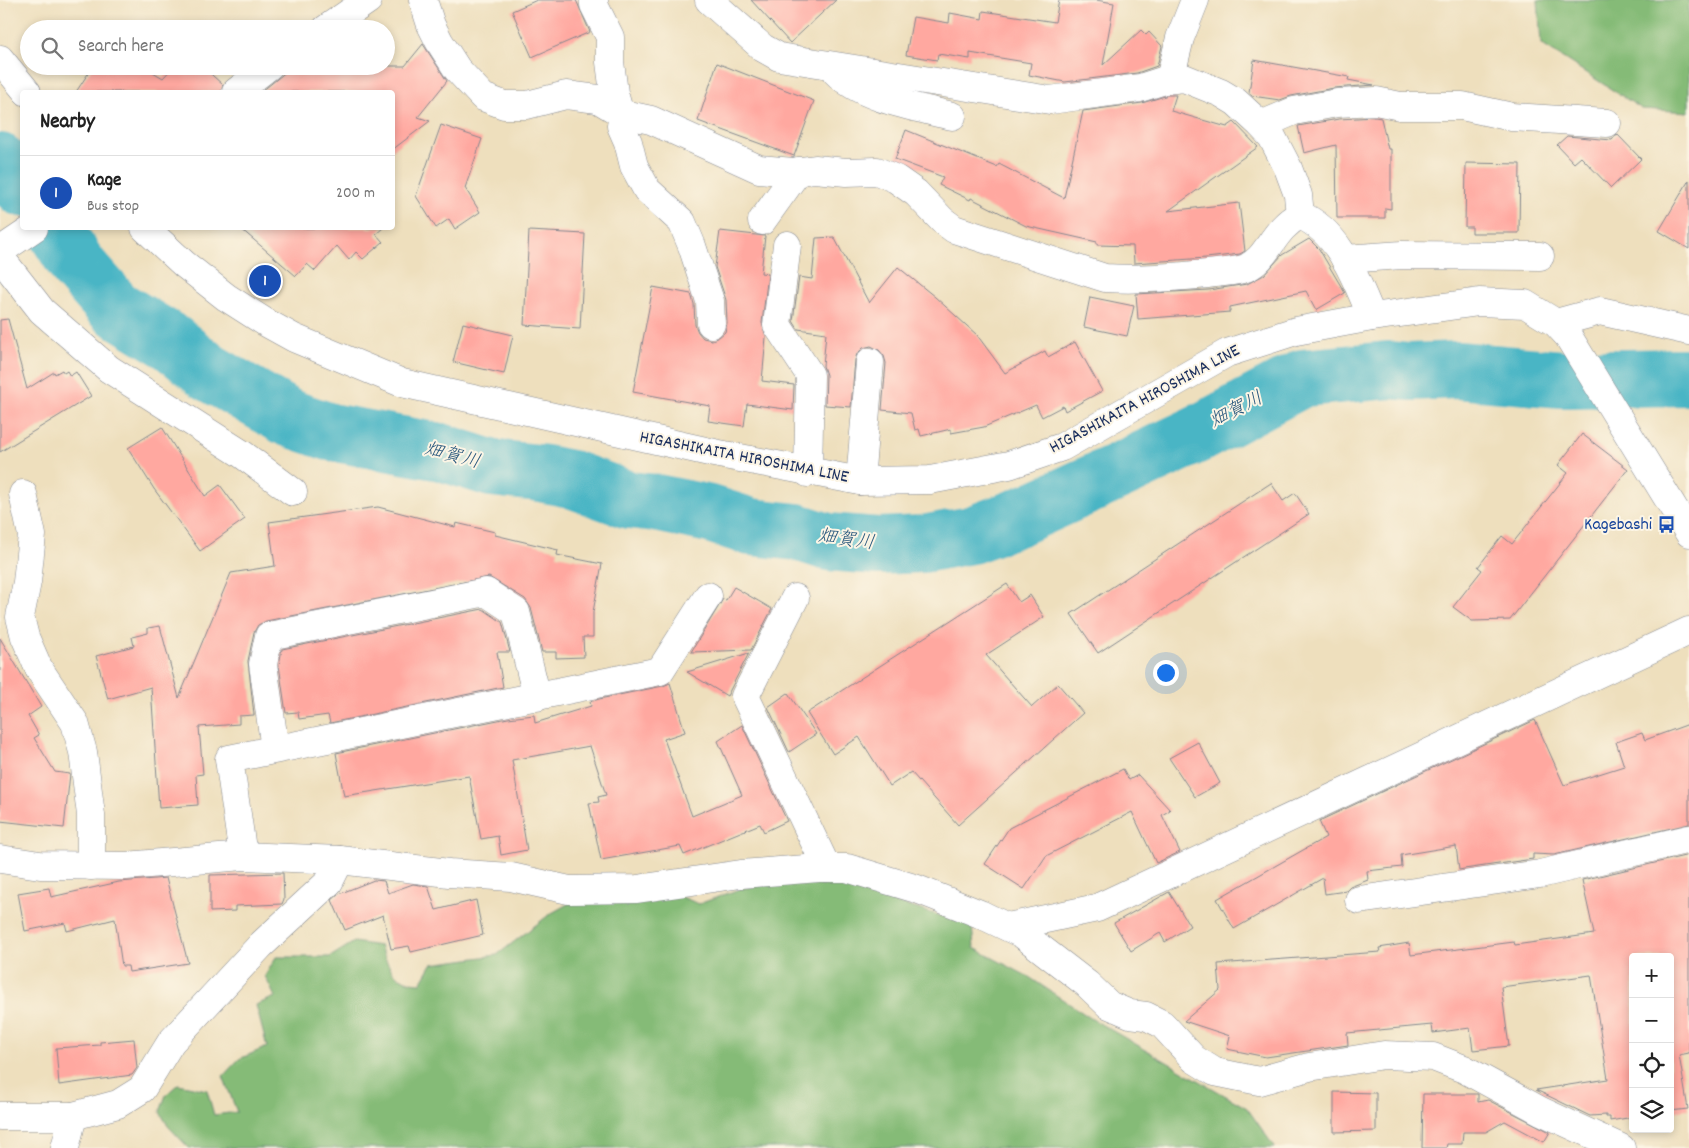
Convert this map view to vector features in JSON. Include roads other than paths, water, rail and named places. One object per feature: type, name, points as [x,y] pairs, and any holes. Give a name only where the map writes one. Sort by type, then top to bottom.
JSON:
[{"type":"street","points":[[339,20],[368,0]]},
{"type":"street","points":[[423,0],[431,25],[439,41],[457,69],[483,98],[504,105],[527,105],[566,95],[598,99],[621,112],[651,120],[759,170],[877,171],[896,179],[916,193],[954,229],[1105,278],[1131,280],[1246,268],[1261,256],[1273,237],[1287,221],[1300,215],[1309,219],[1326,232],[1345,259],[1372,317]]},
{"type":"street","points":[[594,0],[594,5],[610,37],[610,62],[614,93],[621,112],[621,126],[647,190],[682,222],[710,301],[711,324]]},
{"type":"street","points":[[709,0],[763,48],[780,57],[1050,100],[1140,88],[1170,79],[1184,78],[1221,93],[1236,102],[1261,125],[1272,138],[1288,168],[1298,195],[1300,215]]},
{"type":"street","points":[[1170,79],[1178,45],[1195,0]]},
{"type":"street","points":[[0,59],[25,90]]},
{"type":"street","points":[[830,65],[844,81],[892,101],[952,116]]},
{"type":"street","points":[[240,90],[258,75]]},
{"type":"street","points":[[1261,125],[1294,111],[1337,103],[1376,101],[1400,106],[1462,106],[1512,117],[1607,123]]},
{"type":"street","points":[[762,221],[798,171]]},
{"type":"street","points":[[31,230],[2,252],[42,310],[68,335],[109,368],[242,454],[293,492]]},
{"type":"street","name":"HIGASHIKAITA HIROSHIMA LINE","points":[[147,230],[184,264],[219,292],[266,322],[294,338],[402,383],[808,473],[860,481],[930,480],[1009,465],[1062,446],[1226,353],[1296,331],[1372,317],[1479,302],[1525,304],[1562,329],[1689,533]]},
{"type":"street","points":[[787,245],[777,325],[810,375],[808,473]]},
{"type":"street","points":[[1345,259],[1402,255],[1540,256]]},
{"type":"street","points":[[1562,329],[1600,311],[1689,332]]},
{"type":"street","points":[[860,481],[870,362]]},
{"type":"street","points":[[23,494],[32,535],[27,582],[20,617],[24,637],[39,669],[75,723],[83,752],[91,815],[91,866]]},
{"type":"street","points":[[275,749],[263,664],[268,636],[486,592],[516,612],[537,697]]},
{"type":"street","points":[[243,856],[229,759],[660,671],[708,596]]},
{"type":"street","points":[[795,598],[745,696],[828,868]]},
{"type":"street","points":[[1008,927],[1097,908],[1689,631]]},
{"type":"street","points":[[1359,900],[1540,874],[1689,839]]},
{"type":"street","points":[[0,859],[40,865],[91,866],[126,866],[243,856],[340,860],[449,873],[512,877],[570,890],[637,889],[741,874],[847,868],[886,878],[980,914],[1022,934],[1087,984],[1109,1005],[1130,1014],[1146,1016],[1162,1024],[1194,1059],[1215,1072],[1259,1081],[1309,1067],[1384,1056],[1433,1057],[1464,1069],[1541,1111],[1621,1148]]},
{"type":"street","points":[[0,1116],[73,1116],[118,1104],[142,1089],[171,1042],[261,945],[329,882],[340,860]]},
{"type":"street","points":[[65,1148],[73,1116]]},
{"type":"waterway","name":"畑賀川","points":[[0,162],[20,186]]},
{"type":"waterway","name":"畑賀川","points":[[55,230],[78,266],[115,308],[171,342],[209,372],[289,418],[330,432],[441,452],[491,468],[540,473],[571,479],[629,500],[656,503],[710,514],[751,527],[797,532],[828,542],[878,546],[923,544],[971,535],[1019,517],[1196,435],[1303,378],[1390,370],[1409,372],[1457,370],[1562,379],[1689,377]]},
{"type":"place","name":"Kage","points":[[265,281]]},
{"type":"place","name":"Kagebashi","points":[[1666,525]]}]
